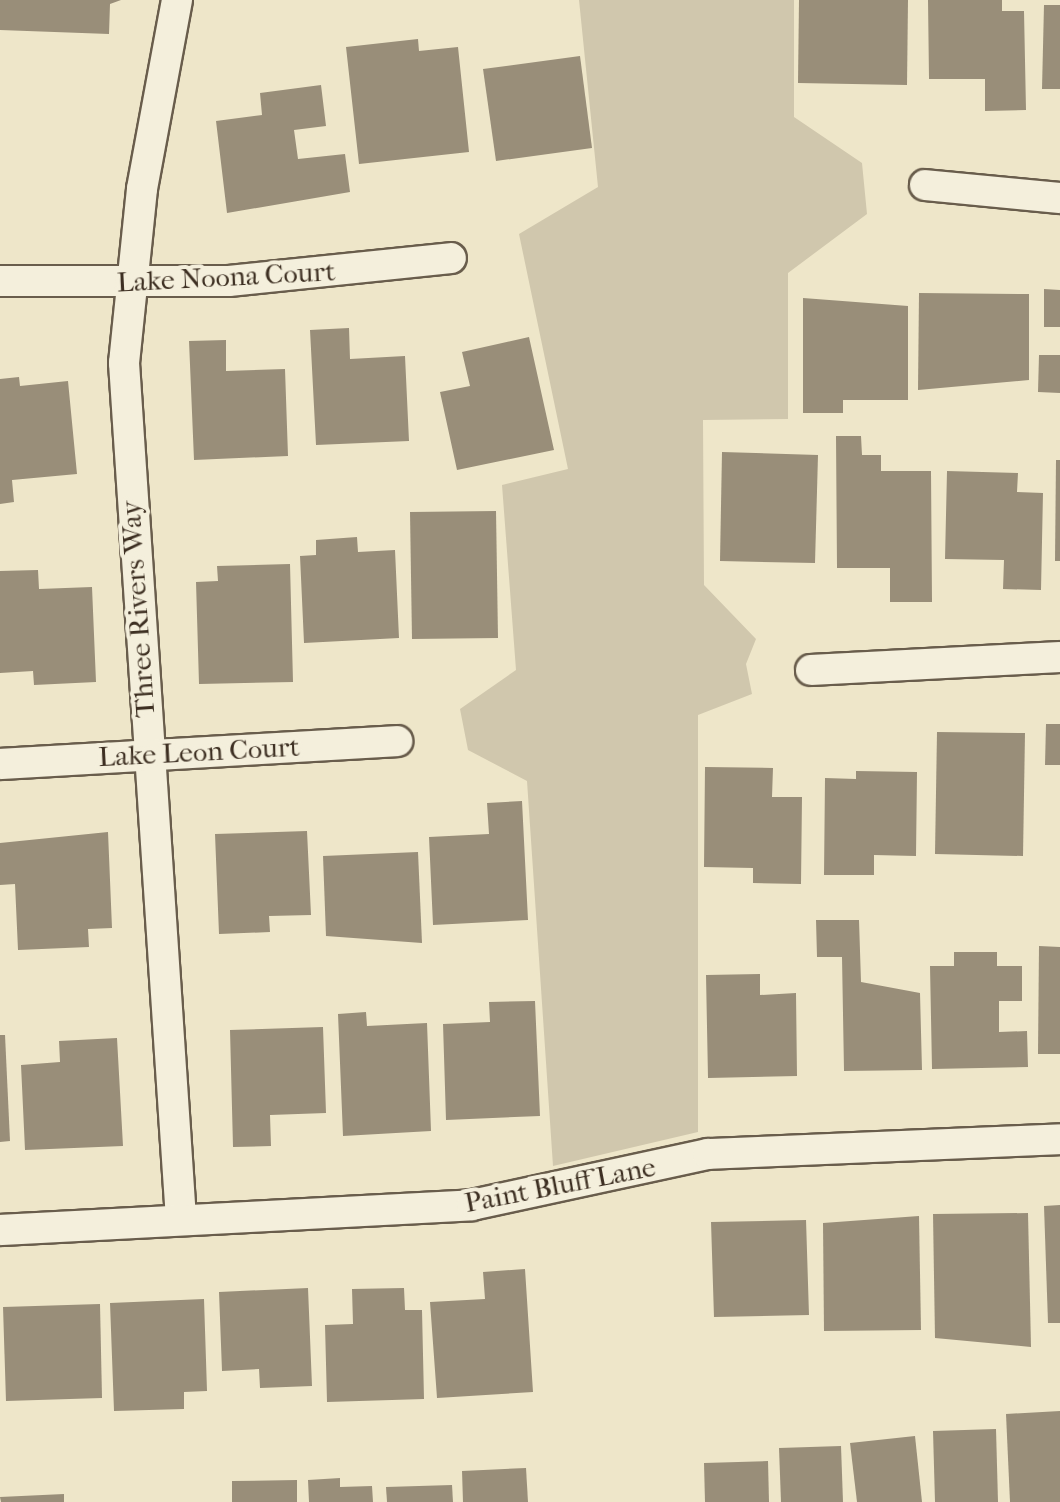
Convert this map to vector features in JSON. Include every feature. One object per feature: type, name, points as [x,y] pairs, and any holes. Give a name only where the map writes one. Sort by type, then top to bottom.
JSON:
[{"type":"street","name":"Three Rivers Way","points":[[177,0],[128,284],[127,449],[182,1220]]},
{"type":"street","points":[[925,185],[1060,198]]},
{"type":"street","name":"Lake Noona Court","points":[[0,280],[128,284],[451,258]]},
{"type":"street","points":[[811,670],[1060,657]]},
{"type":"street","name":"Lake Leon Court","points":[[0,764],[398,741]]},
{"type":"street","name":"Paint Bluff Lane","points":[[0,1230],[472,1205],[708,1154],[1060,1139]]},
{"type":"shaded area","points":[[579,0],[794,0],[794,117],[862,163],[867,214],[788,273],[788,419],[703,420],[704,585],[756,639],[746,664],[752,694],[698,715],[698,1132],[553,1166],[527,781],[468,750],[460,709],[516,670],[502,485],[568,469],[519,234],[598,187]]},
{"type":"building","points":[[0,0],[121,0],[110,4],[109,34],[0,30]]},
{"type":"building","points":[[799,0],[908,0],[907,85],[798,83]]},
{"type":"building","points":[[928,0],[1002,0],[1002,11],[1024,11],[1026,110],[985,111],[985,79],[929,79]]},
{"type":"building","points":[[1044,5],[1060,5],[1060,89],[1042,89]]},
{"type":"building","points":[[418,39],[419,51],[458,47],[469,152],[359,164],[346,47]]},
{"type":"building","points":[[580,56],[592,148],[496,161],[483,69]]},
{"type":"building","points":[[321,85],[326,126],[294,130],[298,159],[345,154],[350,192],[227,213],[216,121],[262,115],[260,93]]},
{"type":"building","points":[[1044,289],[1060,290],[1060,327],[1044,327]]},
{"type":"building","points":[[919,293],[1029,294],[1029,380],[918,390]]},
{"type":"building","points":[[803,298],[908,306],[908,400],[843,400],[843,413],[803,413]]},
{"type":"building","points":[[349,328],[350,359],[405,356],[409,441],[316,445],[310,330]]},
{"type":"building","points":[[529,337],[554,450],[457,470],[440,392],[470,386],[462,352]]},
{"type":"building","points":[[226,340],[226,371],[285,369],[288,456],[194,460],[189,341]]},
{"type":"building","points":[[1039,355],[1060,355],[1060,393],[1038,392]]},
{"type":"building","points":[[19,377],[20,386],[68,381],[77,474],[12,480],[14,502],[0,504],[0,379]]},
{"type":"building","points":[[836,436],[861,436],[862,455],[881,455],[881,471],[931,471],[932,602],[890,602],[890,568],[837,568]]},
{"type":"building","points":[[722,452],[818,455],[815,563],[720,561]]},
{"type":"building","points":[[1056,460],[1060,460],[1060,561],[1055,561]]},
{"type":"building","points":[[947,471],[1018,473],[1017,492],[1043,493],[1041,590],[1003,589],[1004,560],[945,559]]},
{"type":"building","points":[[496,511],[498,638],[412,639],[410,512]]},
{"type":"building","points":[[357,537],[358,552],[395,550],[399,638],[304,643],[300,556],[316,555],[316,540]]},
{"type":"building","points":[[290,564],[293,682],[199,684],[196,582],[218,581],[217,566]]},
{"type":"building","points":[[38,570],[39,589],[92,587],[96,682],[34,685],[33,671],[0,673],[0,571]]},
{"type":"building","points":[[1046,724],[1060,724],[1060,765],[1045,765]]},
{"type":"building","points":[[937,732],[1025,733],[1023,856],[935,854]]},
{"type":"building","points":[[705,767],[773,768],[772,797],[802,797],[801,884],[753,883],[753,868],[704,867]]},
{"type":"building","points":[[856,771],[917,772],[916,856],[874,855],[874,875],[824,875],[825,778],[856,779]]},
{"type":"building","points":[[522,801],[528,920],[433,925],[429,837],[489,834],[487,803]]},
{"type":"building","points":[[307,831],[311,915],[269,916],[270,932],[219,934],[215,834]]},
{"type":"building","points":[[108,832],[112,928],[88,929],[89,947],[18,950],[15,884],[0,885],[0,843]]},
{"type":"building","points":[[418,852],[422,943],[326,936],[323,856]]},
{"type":"building","points":[[816,920],[859,920],[861,982],[920,993],[922,1070],[844,1071],[842,957],[817,957]]},
{"type":"building","points":[[1039,946],[1060,947],[1060,1054],[1038,1054]]},
{"type":"building","points":[[954,952],[997,952],[997,966],[1022,966],[1022,1001],[999,1001],[999,1032],[1027,1031],[1028,1067],[932,1069],[930,966],[954,966]]},
{"type":"building","points":[[760,974],[760,995],[796,993],[797,1076],[708,1078],[706,975]]},
{"type":"building","points":[[535,1001],[540,1116],[446,1120],[443,1024],[490,1022],[489,1002]]},
{"type":"building","points":[[366,1012],[367,1026],[427,1023],[431,1131],[343,1136],[338,1014]]},
{"type":"building","points":[[323,1027],[326,1113],[270,1115],[271,1146],[233,1147],[230,1030]]},
{"type":"building","points":[[0,1035],[5,1035],[10,1141],[0,1142]]},
{"type":"building","points":[[117,1038],[123,1146],[25,1150],[21,1065],[60,1062],[59,1041]]},
{"type":"building","points":[[1060,1205],[1060,1323],[1048,1323],[1044,1206]]},
{"type":"building","points":[[1028,1213],[1031,1347],[935,1338],[933,1214]]},
{"type":"building","points":[[919,1216],[921,1330],[824,1331],[823,1223]]},
{"type":"building","points":[[806,1220],[809,1315],[714,1317],[711,1222]]},
{"type":"building","points":[[525,1269],[533,1392],[437,1398],[430,1302],[485,1299],[483,1272]]},
{"type":"building","points":[[308,1288],[312,1386],[260,1388],[259,1369],[222,1371],[219,1292]]},
{"type":"building","points":[[404,1288],[405,1310],[422,1310],[424,1399],[327,1402],[325,1325],[353,1324],[352,1289]]},
{"type":"building","points":[[204,1299],[207,1391],[184,1392],[184,1409],[114,1411],[110,1303]]},
{"type":"building","points":[[100,1304],[102,1398],[6,1401],[3,1307]]},
{"type":"building","points":[[1060,1411],[1060,1502],[1010,1502],[1006,1414]]},
{"type":"building","points":[[996,1429],[998,1502],[935,1502],[933,1431]]},
{"type":"building","points":[[915,1436],[922,1502],[857,1502],[850,1443]]},
{"type":"building","points":[[841,1446],[843,1502],[781,1502],[779,1448]]},
{"type":"building","points":[[768,1461],[769,1502],[705,1502],[704,1463]]},
{"type":"building","points":[[526,1468],[528,1502],[463,1502],[462,1471]]},
{"type":"building","points":[[340,1478],[340,1487],[372,1486],[373,1502],[309,1502],[308,1480]]},
{"type":"building","points":[[297,1480],[297,1502],[232,1502],[232,1481]]},
{"type":"building","points":[[452,1485],[453,1502],[387,1502],[386,1487]]},
{"type":"building","points":[[64,1494],[64,1502],[1,1502],[0,1497]]}]
